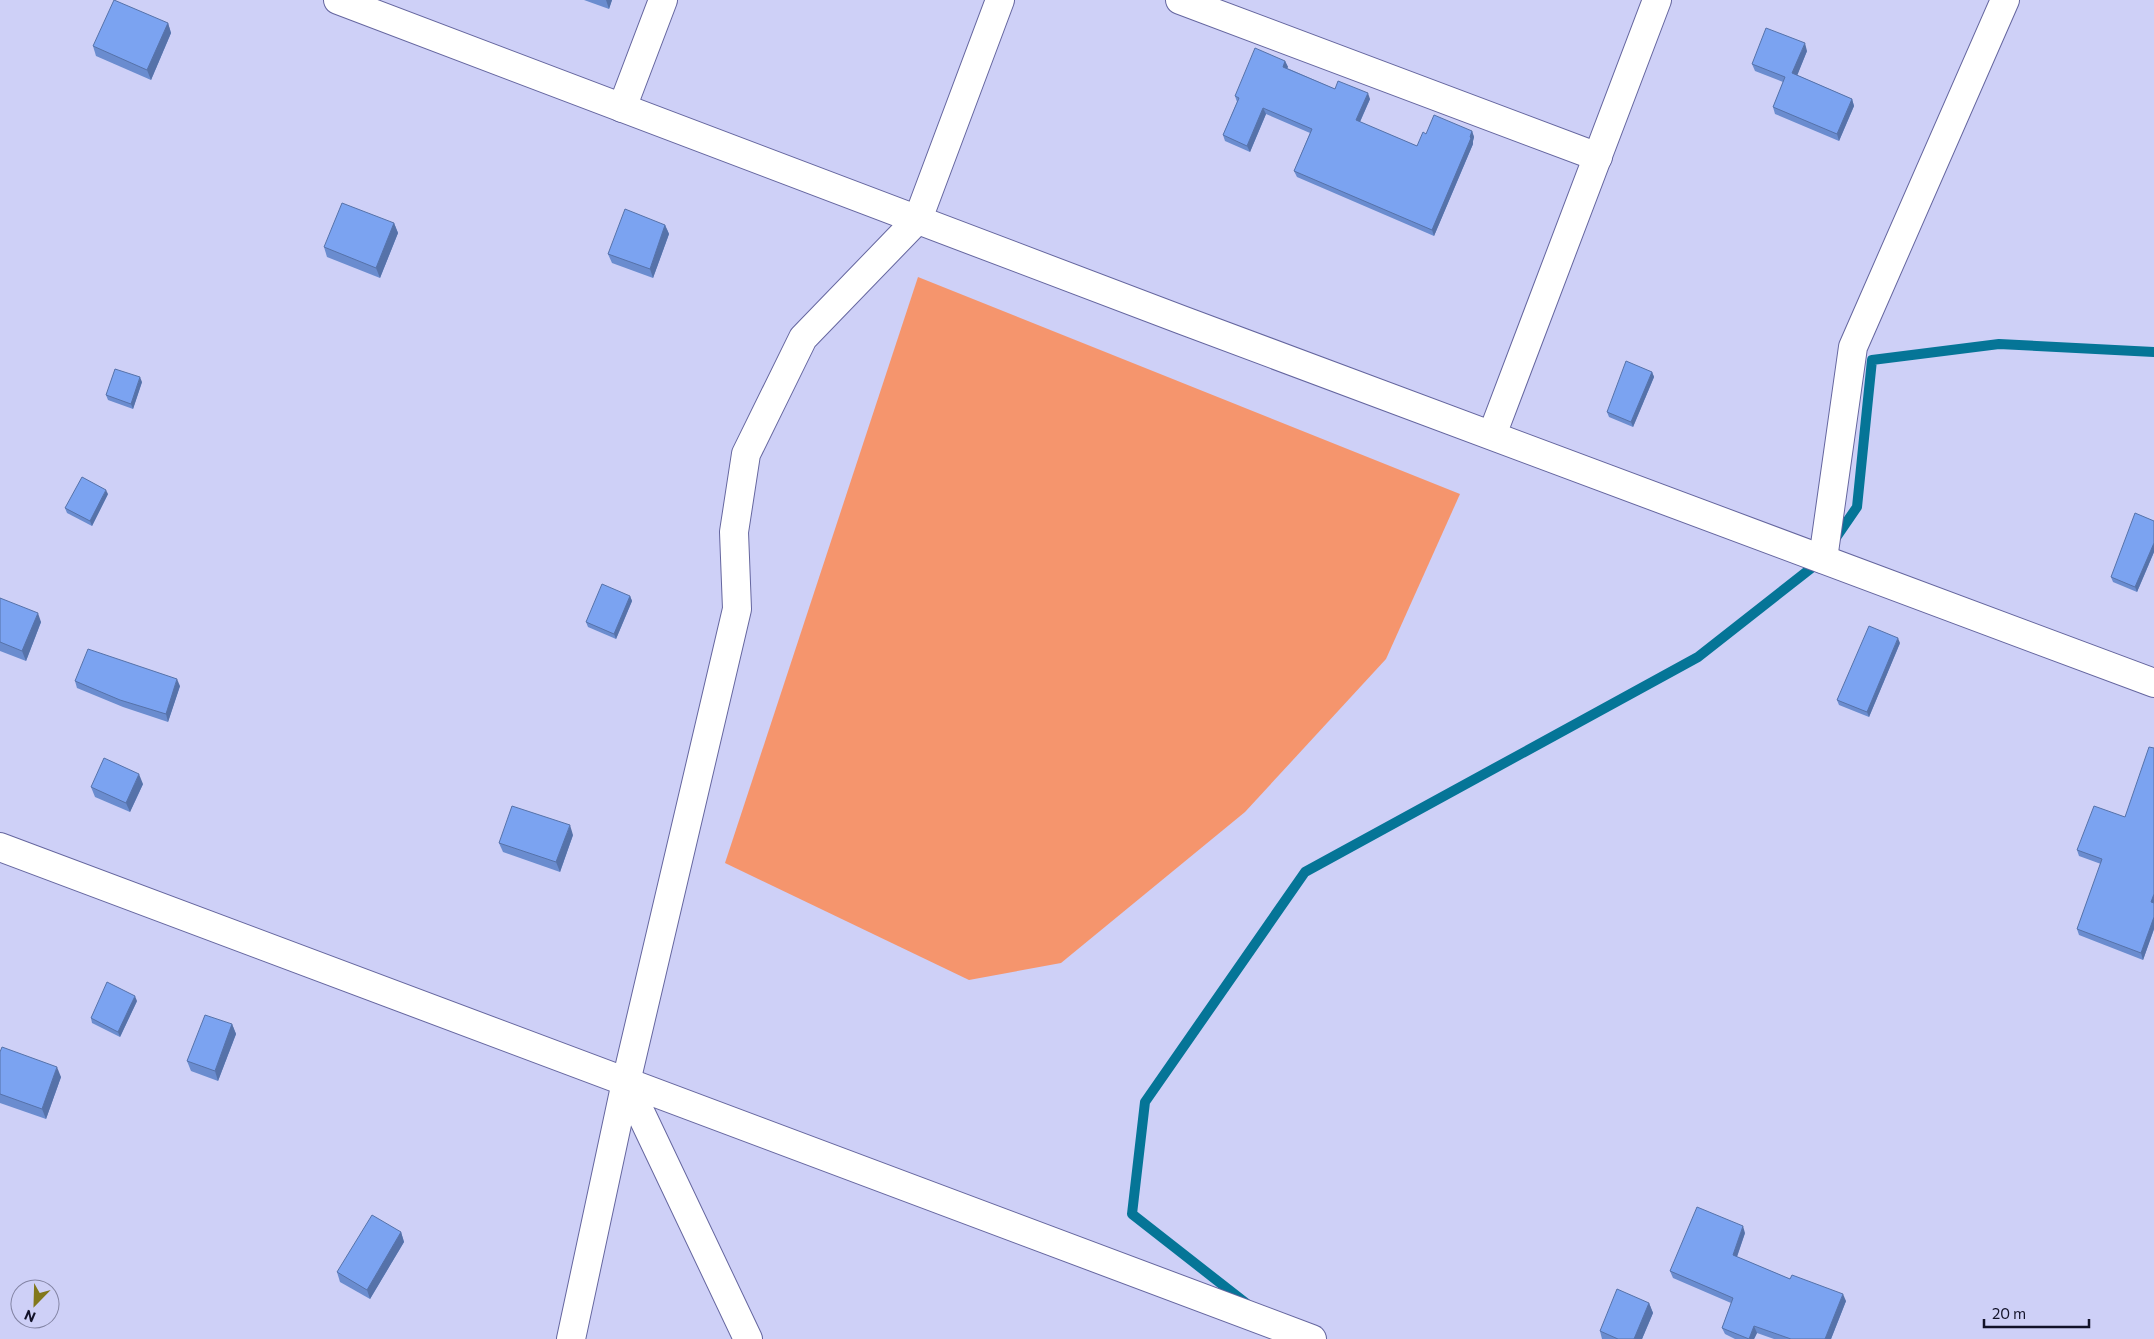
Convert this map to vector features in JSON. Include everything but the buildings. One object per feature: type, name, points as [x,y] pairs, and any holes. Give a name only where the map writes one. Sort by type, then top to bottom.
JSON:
[{"type":"street","points":[[338,0],[2154,683]]},
{"type":"street","points":[[622,108],[663,0]]},
{"type":"street","points":[[571,1339],[626,1082],[738,609],[734,532],[746,454],[803,338],[918,219],[1000,0]]},
{"type":"street","points":[[1180,0],[1598,157]]},
{"type":"street","points":[[1492,435],[1657,0]]},
{"type":"street","points":[[1823,558],[1853,347],[2005,0]]},
{"type":"street","points":[[0,848],[1312,1339]]},
{"type":"street","points":[[626,1082],[748,1339]]},
{"type":"shaded area","points":[[918,277],[1460,494],[1386,659],[1245,812],[1061,963],[969,980],[725,863]]},
{"type":"waterway","points":[[1833,542],[1857,507],[1872,360],[1999,344],[2154,352]]},
{"type":"waterway","points":[[1247,1304],[1132,1214],[1145,1102],[1305,872],[1698,657],[1819,562]]}]
